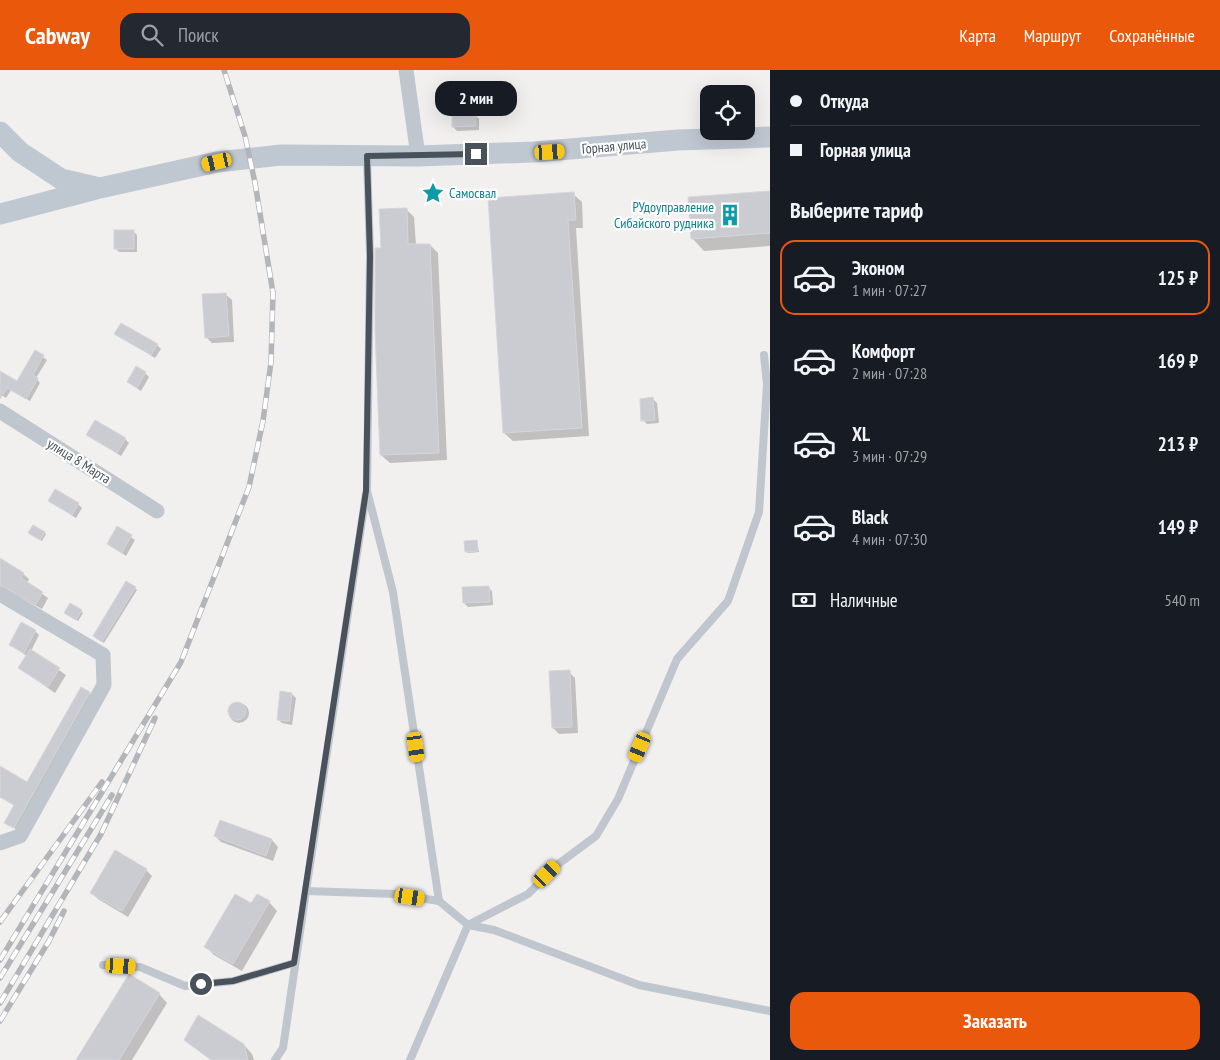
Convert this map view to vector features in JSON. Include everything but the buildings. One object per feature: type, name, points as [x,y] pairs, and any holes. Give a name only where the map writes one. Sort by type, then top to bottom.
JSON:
[{"type":"main road","points":[[0,132],[20,152],[61,179],[100,188]]},
{"type":"main road","name":"Горная улица","points":[[0,214],[100,188],[217,162],[281,155],[418,156],[534,152],[678,140],[770,137]]},
{"type":"street","points":[[406,70],[418,156]]},
{"type":"street","name":"улица 8 Марта","points":[[0,411],[157,511]]},
{"type":"street","points":[[0,594],[103,655],[104,684],[20,836],[0,843]]},
{"type":"lane","points":[[275,1060],[283,1048],[294,963],[366,491],[370,256],[367,156]]},
{"type":"lane","points":[[410,1060],[468,926],[528,894],[557,865],[596,836],[618,799],[677,660],[728,600],[759,512],[766,384],[764,355]]},
{"type":"lane","points":[[366,491],[392,592],[439,901]]},
{"type":"lane","points":[[306,892],[395,894],[439,901],[468,926],[494,930],[639,985],[770,1011]]},
{"type":"lane","points":[[103,965],[140,967],[185,986],[233,981],[294,963]]},
{"type":"railway","points":[[0,960],[181,662],[249,487],[263,421],[271,362],[273,293],[255,183],[245,136],[224,70]]},
{"type":"railway","points":[[0,1003],[101,834],[155,718]]},
{"type":"railway","points":[[0,922],[102,782]]},
{"type":"railway","points":[[0,978],[112,795]]},
{"type":"railway","points":[[0,1021],[49,941],[64,911]]},
{"type":"place","name":"Самосвал","points":[[433,193]]},
{"type":"place","name":"РУдоуправление Сибайского рудника","points":[[730,215]]},
{"type":"route","points":[[201,984],[233,981],[294,963],[366,491],[370,256],[367,156],[476,154]]}]
